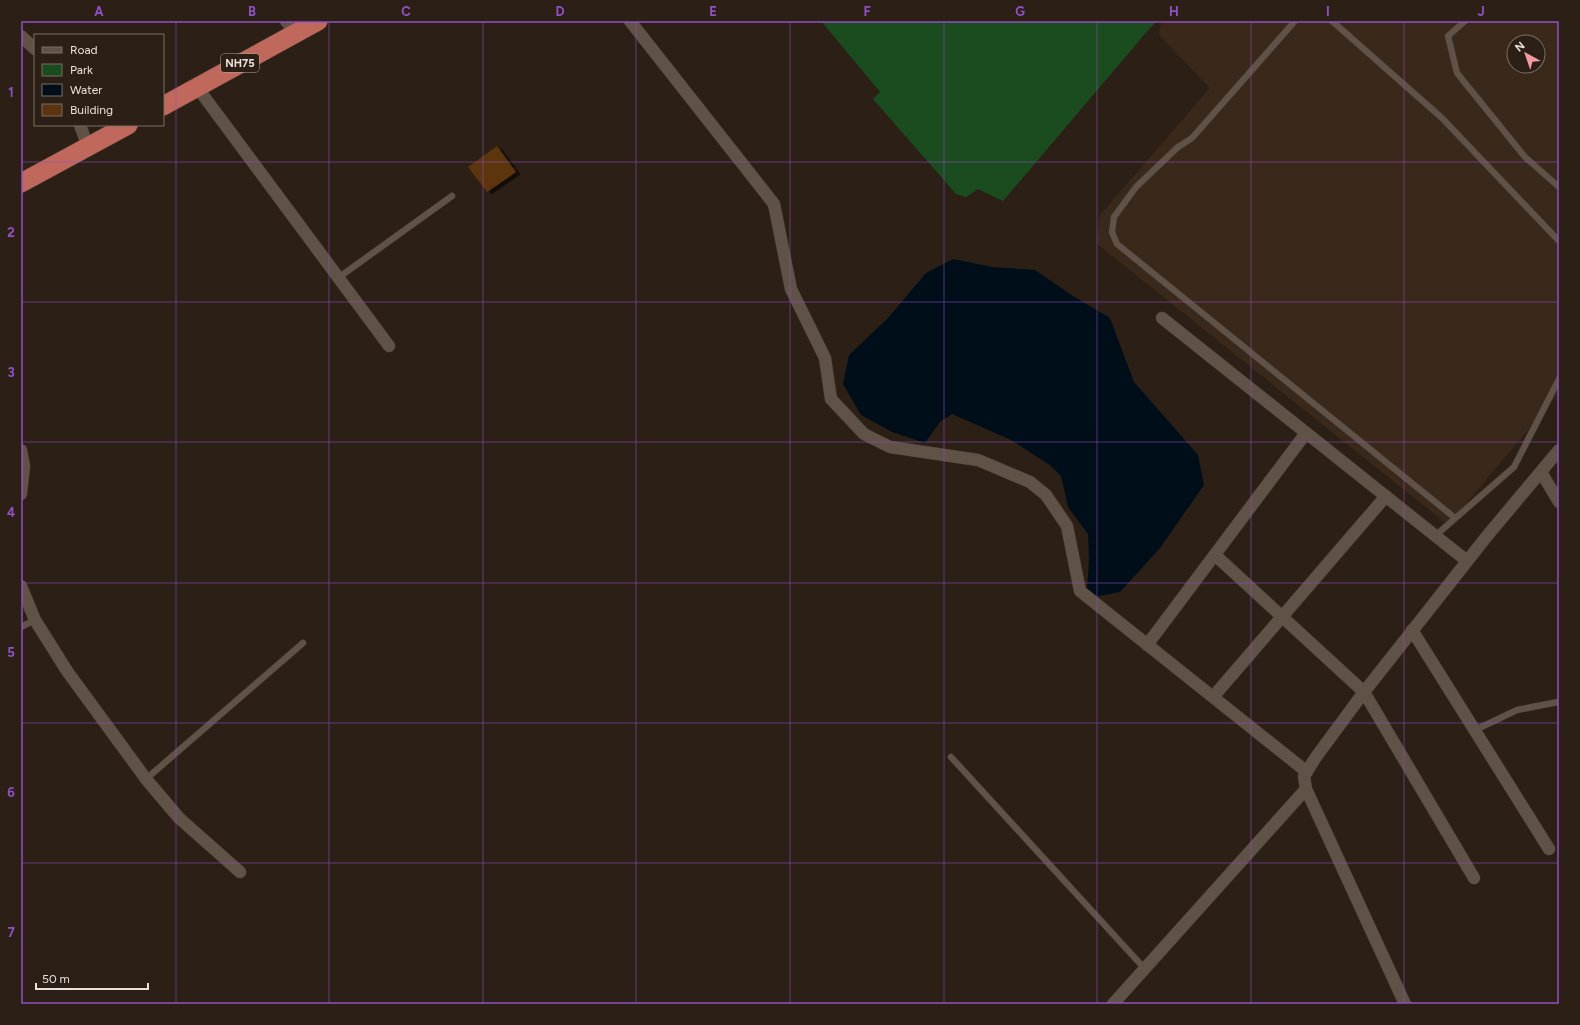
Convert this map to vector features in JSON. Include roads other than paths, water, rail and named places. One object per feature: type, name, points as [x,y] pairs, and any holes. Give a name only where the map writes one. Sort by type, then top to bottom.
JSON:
[{"type":"highway","name":"NH75","points":[[164,105],[197,87],[291,27],[318,21]]},
{"type":"highway","points":[[21,183],[126,126]]},
{"type":"street","points":[[630,21],[774,204],[791,289],[824,358],[831,398],[864,434],[890,446],[978,460],[1030,482],[1046,495],[1067,526],[1080,591],[1307,772]]},
{"type":"street","points":[[21,36],[34,48]]},
{"type":"street","points":[[197,87],[389,346]]},
{"type":"street","points":[[80,126],[88,147]]},
{"type":"street","points":[[1162,318],[1467,561]]},
{"type":"street","points":[[1147,645],[1306,433]]},
{"type":"street","points":[[21,450],[24,466],[21,494]]},
{"type":"street","points":[[1404,1004],[1306,789],[1304,776],[1316,757],[1364,692],[1412,630],[1559,450]]},
{"type":"street","points":[[1541,472],[1559,502]]},
{"type":"street","points":[[1213,697],[1386,496]]},
{"type":"street","points":[[1215,555],[1364,692],[1474,878]]},
{"type":"street","points":[[21,586],[35,620],[67,671],[146,779],[179,818],[240,872]]},
{"type":"street","points":[[1412,630],[1549,849]]},
{"type":"street","points":[[1113,1004],[1306,789]]},
{"type":"lane","points":[[1295,21],[1192,138],[1178,147],[1136,187],[1114,217],[1112,232],[1117,244],[1455,518]]},
{"type":"lane","points":[[1332,21],[1442,118],[1559,241]]},
{"type":"lane","points":[[1465,21],[1448,36],[1457,74],[1525,156],[1559,187]]},
{"type":"lane","points":[[338,278],[452,196]]},
{"type":"lane","points":[[1435,536],[1514,467],[1559,379]]},
{"type":"lane","points":[[21,627],[35,620]]},
{"type":"lane","points":[[146,779],[303,643]]},
{"type":"lane","points":[[1475,730],[1517,710],[1558,702]]},
{"type":"lane","points":[[951,757],[1145,969]]},
{"type":"water","points":[[953,259],[992,267],[1035,270],[1073,296],[1110,318],[1134,382],[1198,455],[1204,485],[1160,548],[1120,592],[1094,597],[1087,589],[1089,560],[1088,534],[1068,507],[1061,476],[1050,465],[1011,440],[952,414],[940,422],[925,443],[892,432],[861,415],[843,384],[849,355],[888,318],[926,273]]}]
